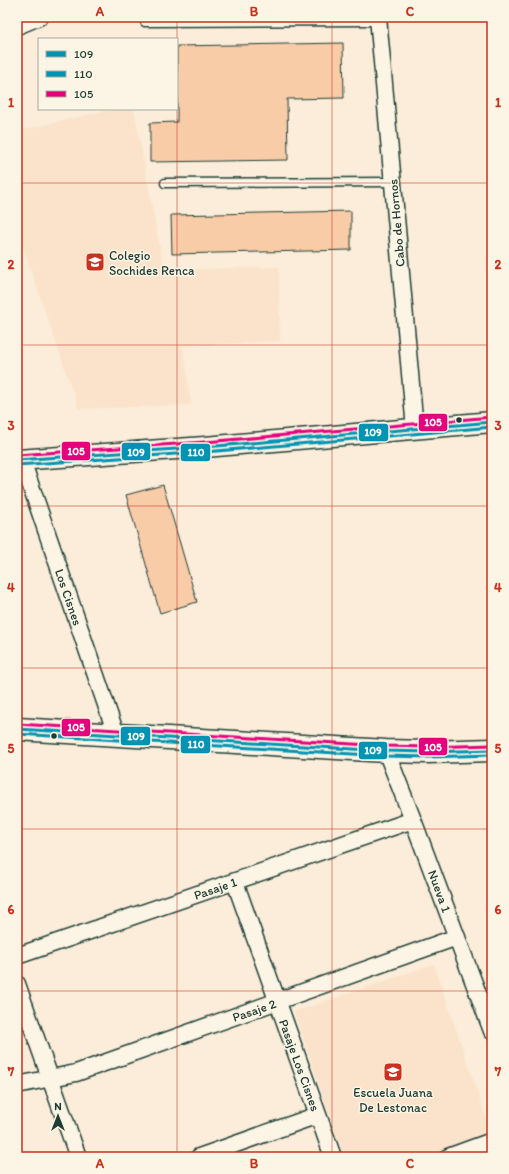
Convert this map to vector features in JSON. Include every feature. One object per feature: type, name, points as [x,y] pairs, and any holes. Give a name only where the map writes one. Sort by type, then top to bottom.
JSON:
[{"type":"main road","points":[[17,729],[386,751],[428,752],[492,750]]},
{"type":"street","points":[[17,26],[39,17]]},
{"type":"street","name":"Cabo de Hornos","points":[[378,19],[415,429]]},
{"type":"street","points":[[19,460],[205,447],[492,422]]},
{"type":"street","name":"Los Cisnes","points":[[19,460],[116,734]]},
{"type":"street","name":"Nueva 1","points":[[386,751],[414,820],[492,1031]]},
{"type":"street","name":"Pasaje 1","points":[[17,956],[414,820]]},
{"type":"street","name":"Pasaje Los Cisnes","points":[[235,882],[333,1157]]},
{"type":"street","name":"Pasaje 2","points":[[17,1085],[76,1073],[457,938]]},
{"type":"street","points":[[17,984],[78,1157]]},
{"type":"street","points":[[199,1157],[318,1115]]},
{"type":"street","points":[[448,1157],[492,1141]]},
{"type":"lane","points":[[145,22],[378,19]]},
{"type":"lane","points":[[165,183],[393,182]]},
{"type":"shaded area","name":"Colegio Sochides Renca","points":[[109,110],[134,110],[164,270],[279,267],[280,341],[183,346],[191,405],[79,409],[17,230],[17,131]]},
{"type":"shaded area","name":"Escuela Juana De Lestonac","points":[[434,964],[492,1135],[427,1157],[344,1157],[294,1012]]},
{"type":"building","points":[[343,43],[344,98],[287,99],[288,160],[150,162],[150,123],[177,122],[178,46]]},
{"type":"building","points":[[351,211],[351,250],[172,254],[171,215]]},
{"type":"building","points":[[163,485],[197,602],[160,613],[126,495]]},
{"type":"transit line","name":"105","points":[[17,455],[205,442],[492,417]]},
{"type":"transit line","name":"109","points":[[17,460],[205,447],[492,422]]},
{"type":"transit line","name":"110","points":[[17,465],[205,452],[492,427]]},
{"type":"transit line","name":"105","points":[[17,724],[386,746],[428,747],[492,745]]},
{"type":"transit line","name":"109","points":[[17,729],[386,751],[428,752],[492,750]]},
{"type":"transit line","name":"110","points":[[17,734],[386,756],[428,757],[492,755]]},
{"type":"place","name":"Colegio Sochides Renca","points":[[95,262]]},
{"type":"place","name":"Escuela Juana De Lestonac","points":[[393,1072]]}]
